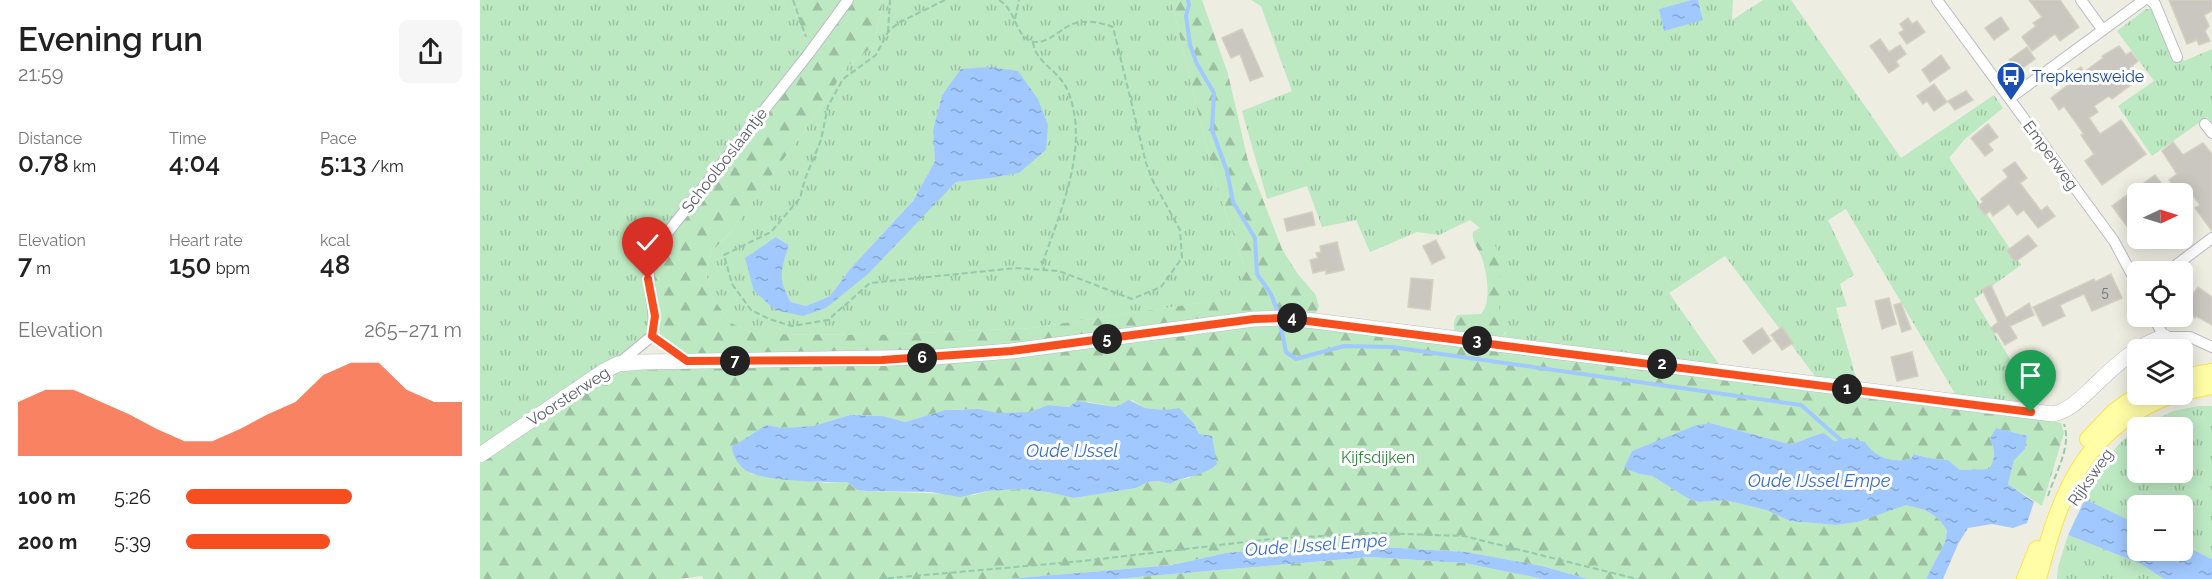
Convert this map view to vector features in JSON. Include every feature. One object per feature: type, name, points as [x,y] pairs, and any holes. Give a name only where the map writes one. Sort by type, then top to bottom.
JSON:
[{"type":"main road","name":"Rijksweg","points":[[2193,380],[2212,372]]},
{"type":"main road","name":"Rijksweg","points":[[2193,385],[2212,386]]},
{"type":"main road","name":"Rijksweg","points":[[2052,508],[2073,460],[2086,440],[2114,412],[2127,403]]},
{"type":"main road","name":"Rijksweg","points":[[2052,508],[2100,440],[2148,405]]},
{"type":"main road","points":[[2025,579],[2052,508]]},
{"type":"main road","points":[[2038,579],[2047,544],[2052,508]]},
{"type":"street","name":"Schoolboslaantje","points":[[652,336],[655,316],[648,267],[653,251],[848,0]]},
{"type":"street","name":"Emperweg","points":[[1937,0],[2114,241],[2127,265]]},
{"type":"street","points":[[2080,0],[2102,29]]},
{"type":"street","points":[[2010,98],[2144,0]]},
{"type":"street","points":[[2150,0],[2155,4],[2177,57]]},
{"type":"street","points":[[2182,261],[2212,238]]},
{"type":"street","name":"Voorsterweg","points":[[480,455],[604,371],[618,364],[936,357],[1011,351],[1254,319],[1284,318],[1632,360],[1975,405],[2060,413]]},
{"type":"street","points":[[618,364],[652,336],[687,361]]},
{"type":"street","points":[[2181,339],[2190,337],[2212,347]]},
{"type":"street","points":[[2060,413],[2072,406],[2127,358]]},
{"type":"path","points":[[794,0],[811,50]]},
{"type":"path","points":[[888,32],[890,0]]},
{"type":"path","points":[[945,0],[898,23],[888,32],[876,55],[843,79],[828,106],[821,140],[800,198],[771,232],[724,255],[732,284],[752,310],[769,319],[792,326],[828,320],[870,284],[1016,268],[1059,271],[1132,299],[1161,287],[1182,258],[1180,230],[1153,181],[1146,163],[1113,27],[1100,22],[1075,23],[1058,34],[1033,42],[1026,38],[1009,9],[999,0]]},
{"type":"path","points":[[1015,20],[1018,0]]},
{"type":"path","points":[[1033,42],[1040,58],[1063,80],[1074,104],[1076,138],[1072,168],[1043,262],[1044,270]]},
{"type":"path","name":"Rijksweg","points":[[2052,508],[2067,436],[2060,413]]},
{"type":"path","points":[[879,579],[1083,561],[1271,539],[1374,533],[1464,536],[1637,579]]},
{"type":"green space","points":[[480,0],[791,0],[809,48],[644,338],[623,356],[480,450]]},
{"type":"green space","points":[[791,0],[844,0],[809,48]]},
{"type":"green space","points":[[854,0],[883,0],[874,46],[848,65],[814,117],[730,233],[711,252],[706,271],[710,294],[731,323],[756,334],[874,335],[1031,328],[1239,297],[1244,265],[1215,182],[1171,0],[1202,0],[1228,74],[1248,161],[1282,249],[1297,273],[1315,294],[1319,306],[1315,316],[1110,333],[936,352],[683,355],[660,335],[652,261]]},
{"type":"green space","points":[[883,0],[1171,0],[1215,182],[1244,265],[1240,297],[1031,328],[874,335],[756,334],[731,323],[710,294],[706,271],[711,252],[730,233],[814,117],[848,65],[874,46]],"holes":[[[989,67],[1019,173],[956,182],[826,308],[775,310],[777,237],[789,245],[783,261],[781,280],[791,302],[806,306],[830,296],[850,269],[913,201],[935,161],[933,130],[942,95],[961,70]]]},
{"type":"green space","points":[[1251,0],[1691,0],[1659,9],[1703,20],[1698,0],[1733,0],[1732,20],[1763,0],[1791,0],[1901,158],[1994,95],[2003,108],[1965,139],[1949,158],[2021,265],[1974,299],[2039,407],[1957,397],[1846,209],[1828,220],[1854,275],[1840,284],[1847,306],[1836,308],[1858,384],[1817,379],[1725,256],[1669,293],[1721,367],[1502,337],[1506,333],[1499,315],[1497,252],[1488,235],[1470,220],[1439,235],[1417,232],[1370,252],[1356,220],[1322,227],[1307,186],[1267,199],[1242,111],[1292,91],[1261,6]]},
{"type":"green space","points":[[2146,9],[2154,12],[2184,61],[2212,49],[2212,122],[2207,117],[2152,156],[2118,106],[2154,81],[2117,31]]},
{"type":"green space","points":[[1479,228],[1488,234],[1498,254],[1499,315],[1506,322],[1507,330],[1502,337],[1454,331],[1457,315],[1481,314],[1486,302],[1488,287],[1485,271],[1473,235],[1473,232]]},
{"type":"green space","name":"Kijfsdijken","points":[[1284,323],[2029,416],[2061,423],[2064,433],[2042,506],[2008,484],[2014,459],[2025,449],[1990,439],[1994,454],[1989,469],[1960,470],[1948,460],[1913,454],[1912,458],[1903,460],[1887,459],[1850,438],[1834,441],[1824,433],[1789,444],[1710,423],[1632,451],[1625,467],[1639,474],[1652,476],[1689,499],[1699,502],[1725,500],[1766,510],[1790,521],[1836,525],[1858,522],[1906,504],[1925,510],[1939,519],[1947,529],[1945,542],[1926,579],[1588,579],[1542,566],[1466,552],[1348,545],[1299,546],[1226,553],[1172,565],[1007,579],[703,579],[702,576],[678,579],[480,579],[480,461],[621,369],[791,365]],"holes":[[[1132,400],[1145,408],[1166,410],[1194,424],[1198,434],[1190,478],[1170,484],[1159,481],[1148,482],[1136,488],[1074,498],[1021,489],[987,491],[974,495],[867,491],[857,490],[847,482],[827,483],[751,474],[732,446],[743,442],[767,425],[780,428],[813,426],[850,415],[883,416],[905,422],[945,410],[1018,413],[1030,412],[1048,405],[1069,407],[1089,402],[1116,407]]]},
{"type":"green space","points":[[2212,406],[2212,559],[2193,550],[2193,495],[2127,495],[2127,519],[2085,499],[2112,452],[2127,437],[2127,483],[2193,483],[2193,417],[2161,417],[2173,411]]},
{"type":"green space","points":[[2068,535],[2127,558],[2127,561],[2141,564],[2164,579],[2057,579],[2058,567]]},
{"type":"green space","points":[[1370,557],[1464,563],[1544,579],[1115,579]]},
{"type":"water","points":[[1698,0],[1703,20],[1664,31],[1659,9]]},
{"type":"water","points":[[989,67],[1018,71],[1038,99],[1048,125],[1046,150],[1019,173],[956,182],[868,274],[826,308],[803,316],[775,310],[754,291],[745,258],[776,237],[789,245],[782,280],[791,302],[806,306],[830,296],[850,269],[913,201],[935,161],[933,130],[942,95],[961,69]]},
{"type":"water","name":"Oude IJssel","points":[[1129,400],[1145,408],[1166,410],[1179,408],[1194,424],[1199,434],[1212,436],[1217,464],[1206,471],[1170,484],[1159,481],[1148,482],[1136,488],[1074,498],[1021,489],[987,491],[960,497],[931,492],[857,490],[847,482],[811,482],[768,478],[743,468],[732,450],[732,446],[767,425],[781,428],[813,426],[850,415],[883,416],[905,422],[945,410],[1030,412],[1048,405],[1069,407],[1077,401],[1116,407]]},
{"type":"water","name":"Oude IJssel Empe","points":[[1710,423],[1789,444],[1824,433],[1834,441],[1850,438],[1865,442],[1880,456],[1892,460],[1912,458],[1913,454],[1948,460],[1960,470],[1989,469],[1994,454],[1990,439],[1996,428],[2027,436],[2025,449],[2014,460],[2008,484],[2034,502],[2027,523],[2013,528],[1992,524],[1968,528],[1958,544],[1943,579],[1926,579],[1945,542],[1947,530],[1939,519],[1925,510],[1906,505],[1858,522],[1836,525],[1790,521],[1766,510],[1725,500],[1699,502],[1689,499],[1652,476],[1624,468],[1632,451],[1694,426]]},
{"type":"water","points":[[2085,499],[2127,519],[2127,558],[2068,535]]},
{"type":"water","points":[[1348,545],[1466,552],[1542,566],[1588,579],[1544,579],[1464,563],[1370,557],[1115,579],[1007,579],[1172,565],[1226,553],[1299,546]]},
{"type":"water","points":[[2193,550],[2212,559],[2212,579],[2164,579],[2133,561],[2193,561]]},
{"type":"building","points":[[2029,0],[2060,0],[2079,27],[2060,41],[2055,34],[2032,51],[2022,37],[2036,26],[2033,23],[2042,17]]},
{"type":"building","points":[[2169,0],[2212,0],[2212,11],[2204,15],[2209,26],[2205,31],[2210,41],[2199,45],[2197,40],[2187,44]]},
{"type":"building","points":[[2001,17],[2009,29],[1994,40],[1985,28]]},
{"type":"building","points":[[1908,18],[1912,24],[1917,21],[1925,32],[1907,44],[1899,33],[1904,30],[1900,24]]},
{"type":"building","points":[[1242,29],[1263,76],[1250,81],[1240,54],[1231,58],[1222,38]]},
{"type":"building","points":[[1880,39],[1889,52],[1900,45],[1906,54],[1896,61],[1899,66],[1889,73],[1870,46]]},
{"type":"building","points":[[2119,46],[2126,55],[2131,52],[2138,61],[2132,66],[2137,76],[2132,84],[2112,99],[2109,96],[2094,106],[2098,112],[2089,118],[2100,134],[2121,120],[2146,154],[2102,185],[2085,161],[2094,154],[2081,135],[2084,134],[2064,106],[2059,110],[2051,98],[2077,78],[2072,73],[2081,67],[2084,72],[2103,58],[2102,56]]},
{"type":"building","points":[[2027,47],[2035,59],[2017,72],[2009,60]]},
{"type":"building","points":[[1941,55],[1950,68],[1930,82],[1922,70]]},
{"type":"building","points":[[1934,84],[1947,102],[1934,111],[1927,101],[1923,104],[1917,96]]},
{"type":"building","points":[[1966,91],[1973,100],[1955,110],[1948,101]]},
{"type":"building","points":[[1988,124],[1998,137],[1988,144],[1993,150],[1985,156],[1971,138]]},
{"type":"building","points":[[2173,142],[2183,155],[2203,143],[2212,154],[2212,231],[2195,208],[2200,205],[2193,196],[2193,183],[2172,183],[2169,180],[2177,174],[2162,151]]},
{"type":"building","points":[[2015,162],[2027,178],[2020,183],[2041,211],[2047,206],[2055,216],[2038,228],[2024,210],[2017,215],[2009,204],[1993,216],[1990,211],[1985,215],[1978,206],[1983,202],[1981,199],[2008,177],[2003,170]]},
{"type":"building","points":[[2155,175],[2161,183],[2144,183]]},
{"type":"building","points":[[2127,195],[2127,226],[2112,206]]},
{"type":"building","points":[[1312,212],[1315,225],[1287,231],[1284,219]]},
{"type":"building","points":[[2028,235],[2037,246],[2015,262],[2007,251]]},
{"type":"building","points":[[1436,240],[1445,258],[1432,264],[1423,246]]},
{"type":"building","points":[[1337,242],[1344,270],[1326,274],[1326,270],[1313,273],[1310,260],[1318,258],[1316,253],[1321,252],[1320,246]]},
{"type":"building","points":[[2111,274],[2122,298],[2092,311],[2084,294],[2060,305],[2065,316],[2043,326],[2033,307],[2094,279],[2095,282]]},
{"type":"building","points":[[1411,278],[1433,280],[1430,310],[1408,307]]},
{"type":"building","points":[[1991,285],[2006,318],[2029,303],[2034,315],[2010,326],[2017,338],[2005,345],[1997,332],[1994,333],[1991,328],[1998,322],[1982,289]]},
{"type":"building","points":[[2198,287],[2212,297],[2212,325],[2193,317],[2193,294]]},
{"type":"building","points":[[1889,298],[1896,324],[1882,329],[1875,301]]},
{"type":"building","points":[[1901,303],[1911,329],[1902,332],[1894,305]]},
{"type":"building","points":[[1782,327],[1793,343],[1782,350],[1771,335]]},
{"type":"building","points":[[1762,328],[1771,341],[1753,354],[1743,341]]},
{"type":"building","points":[[1912,352],[1918,376],[1897,381],[1891,357]]},
{"type":"waterway","points":[[1188,0],[1186,16],[1190,45],[1197,64],[1214,93],[1212,130],[1227,171],[1233,202],[1255,238],[1257,274],[1271,294],[1278,312]]},
{"type":"waterway","points":[[1280,323],[1286,352],[1296,359],[1344,346],[1391,347],[1801,405],[1843,442]]},
{"type":"place","name":"Trepkensweide","points":[[2011,102]]},
{"type":"route","points":[[648,279],[655,316],[652,336],[687,361],[882,360],[936,357],[1011,351],[1254,319],[1284,318],[1643,361],[2031,412]]}]
